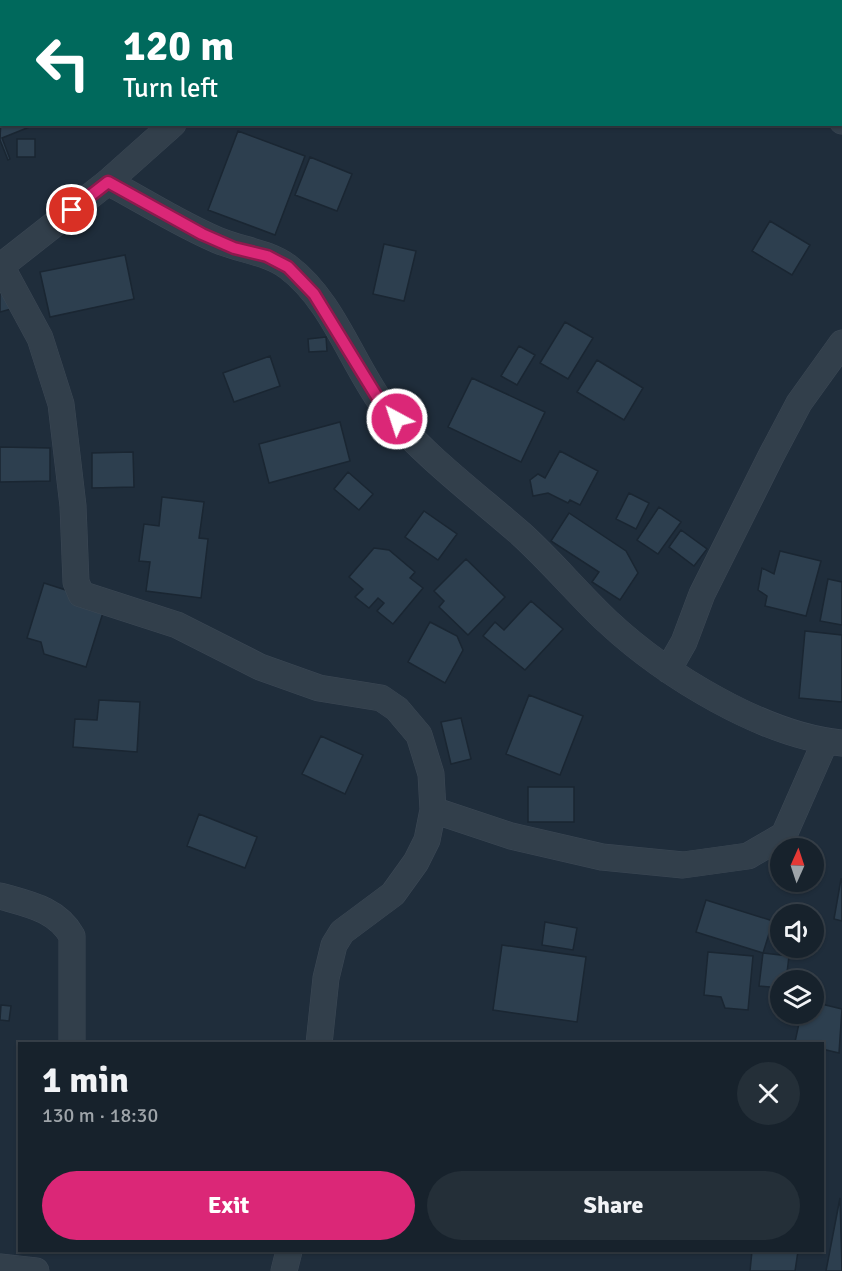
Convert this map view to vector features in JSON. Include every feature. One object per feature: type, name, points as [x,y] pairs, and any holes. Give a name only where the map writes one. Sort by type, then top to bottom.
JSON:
[{"type":"street","points":[[171,126],[108,182],[0,267],[40,338],[61,404],[73,506],[76,582],[81,594],[177,625],[260,667],[319,688],[381,698],[397,709],[419,735],[431,774],[433,810],[427,840],[416,862],[393,894],[342,933],[334,945],[326,978],[319,1042]]},
{"type":"street","points":[[108,182],[202,234],[234,248],[267,256],[288,267],[314,294],[382,405],[425,449],[554,564],[608,622],[668,670],[693,686],[769,724],[833,743],[784,835],[748,856],[683,865],[602,857],[511,836],[433,810]]},
{"type":"street","points":[[668,670],[684,642],[702,594],[799,403],[842,342]]},
{"type":"street","points":[[0,896],[54,915],[65,923],[72,936],[72,1042]]},
{"type":"street","points":[[284,1271],[289,1252]]},
{"type":"street","points":[[0,1267],[34,1264]]},
{"type":"building","points":[[1,126],[32,126],[2,138],[10,159],[8,160],[0,140]]},
{"type":"building","points":[[238,131],[305,156],[275,235],[208,210]]},
{"type":"building","points":[[17,139],[35,139],[35,157],[17,157]]},
{"type":"building","points":[[310,157],[352,174],[337,211],[295,195]]},
{"type":"building","points":[[770,221],[810,245],[792,275],[752,251]]},
{"type":"building","points":[[384,244],[416,251],[404,301],[373,294]]},
{"type":"building","points":[[125,255],[134,299],[50,317],[40,272]]},
{"type":"building","points":[[0,283],[11,309],[0,312]]},
{"type":"building","points":[[565,322],[593,338],[568,379],[540,363]]},
{"type":"building","points":[[326,337],[327,351],[309,352],[308,339]]},
{"type":"building","points":[[519,346],[535,355],[517,385],[501,376]]},
{"type":"building","points":[[270,356],[280,386],[234,402],[223,373]]},
{"type":"building","points":[[597,360],[643,388],[624,420],[577,392]]},
{"type":"building","points":[[472,378],[545,412],[521,462],[448,427]]},
{"type":"building","points":[[340,422],[350,461],[269,483],[259,444]]},
{"type":"building","points":[[0,447],[50,448],[50,481],[0,482]]},
{"type":"building","points":[[560,451],[598,471],[580,505],[570,500],[568,503],[548,493],[533,496],[530,480],[538,474],[545,478]]},
{"type":"building","points":[[133,452],[134,487],[92,488],[92,453]]},
{"type":"building","points":[[348,472],[373,494],[359,510],[334,489]]},
{"type":"building","points":[[629,493],[649,503],[636,529],[616,519]]},
{"type":"building","points":[[162,497],[204,502],[199,538],[208,539],[201,598],[146,591],[150,562],[139,561],[144,524],[159,526]]},
{"type":"building","points":[[659,507],[681,522],[658,554],[637,540]]},
{"type":"building","points":[[424,511],[457,534],[438,560],[405,537]]},
{"type":"building","points":[[569,513],[626,551],[638,573],[620,600],[592,582],[599,572],[551,541]]},
{"type":"building","points":[[681,530],[707,549],[694,566],[669,547]]},
{"type":"building","points":[[374,548],[389,550],[415,572],[410,578],[423,588],[393,624],[377,611],[384,603],[378,598],[369,608],[355,597],[363,589],[349,577]]},
{"type":"building","points":[[780,551],[821,561],[806,616],[765,606],[767,596],[758,590],[762,568],[774,574]]},
{"type":"building","points":[[466,559],[505,597],[468,635],[439,607],[444,601],[434,591]]},
{"type":"building","points":[[828,579],[842,582],[842,625],[820,621]]},
{"type":"building","points":[[44,583],[106,603],[86,667],[44,654],[41,642],[27,638]]},
{"type":"building","points":[[531,601],[563,629],[525,670],[483,636],[495,622],[504,630]]},
{"type":"building","points":[[430,622],[457,636],[463,650],[445,683],[408,662]]},
{"type":"building","points":[[805,631],[842,635],[842,702],[799,698]]},
{"type":"building","points":[[529,695],[583,716],[560,775],[506,754]]},
{"type":"building","points":[[99,700],[140,702],[137,752],[73,747],[75,719],[97,720]]},
{"type":"building","points":[[461,718],[471,759],[451,764],[441,722]]},
{"type":"building","points":[[321,736],[363,755],[345,794],[302,774]]},
{"type":"building","points":[[528,787],[574,787],[574,822],[528,822]]},
{"type":"building","points":[[199,814],[257,837],[245,868],[187,846]]},
{"type":"building","points":[[842,879],[842,921],[834,919]]},
{"type":"building","points":[[706,900],[770,920],[770,931],[763,953],[696,932]]},
{"type":"building","points":[[545,922],[577,928],[573,950],[542,945]]},
{"type":"building","points":[[502,945],[586,957],[577,1022],[493,1010]]},
{"type":"building","points":[[708,952],[753,956],[748,1010],[725,1008],[721,997],[704,995]]},
{"type":"building","points":[[763,953],[770,954],[770,958],[789,958],[787,970],[770,970],[770,987],[759,986]]},
{"type":"building","points":[[1,1005],[11,1006],[9,1021],[0,1020]]},
{"type":"building","points":[[824,1005],[842,1009],[839,1053],[824,1049],[824,1042],[795,1042],[799,1024],[824,1024]]},
{"type":"building","points":[[840,1198],[842,1271],[826,1271]]},
{"type":"building","points":[[752,1252],[798,1252],[795,1271],[750,1271]]},
{"type":"route","points":[[72,210],[108,182],[202,234],[234,248],[267,256],[288,267],[314,294],[344,339],[382,405],[397,419]]}]
